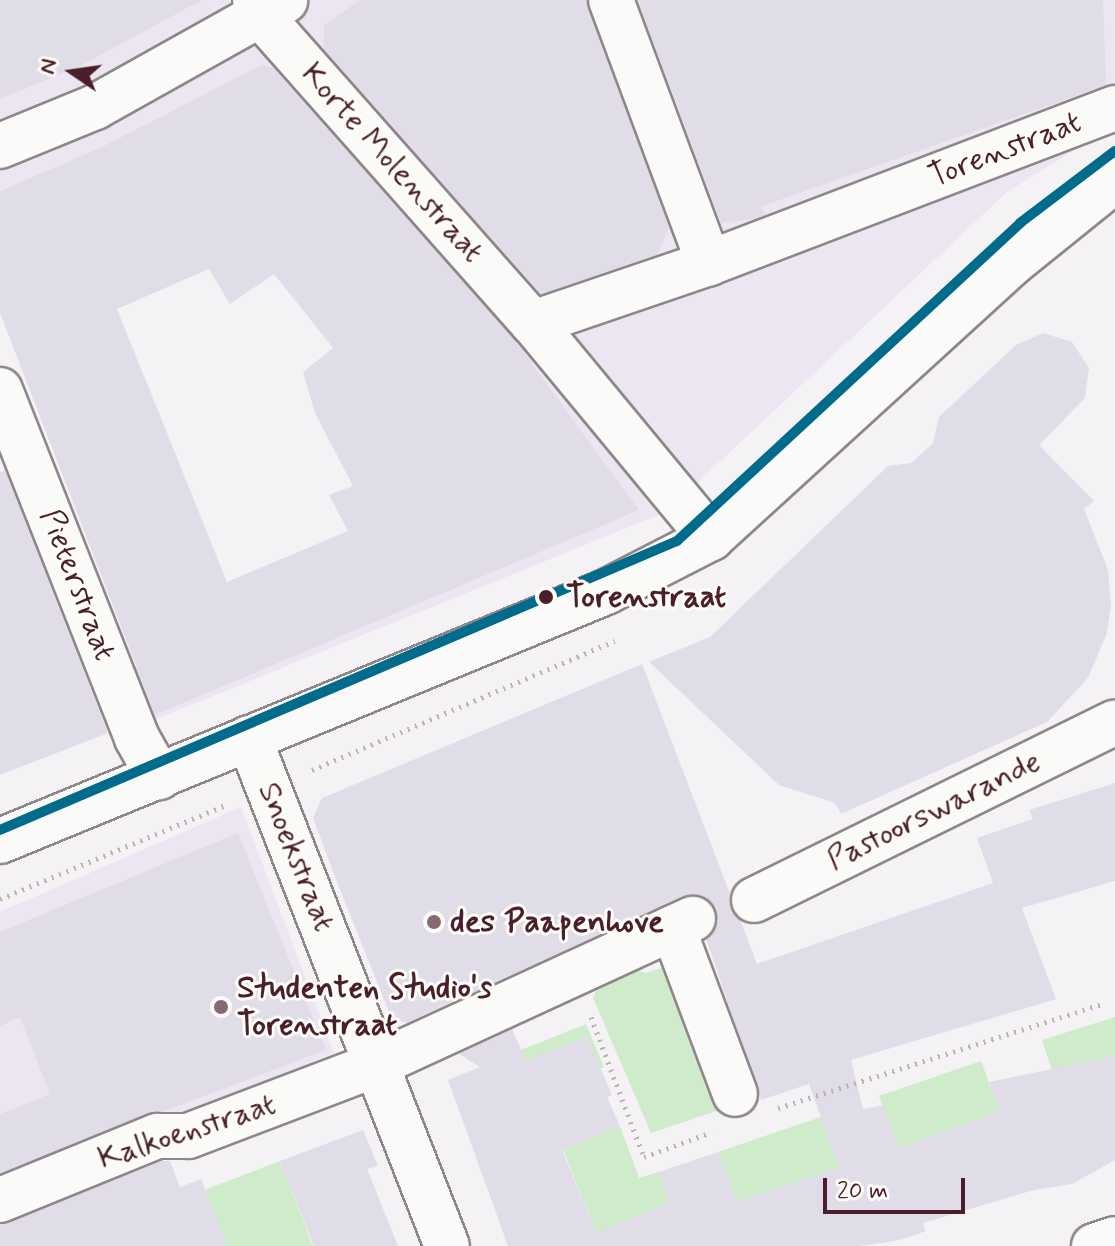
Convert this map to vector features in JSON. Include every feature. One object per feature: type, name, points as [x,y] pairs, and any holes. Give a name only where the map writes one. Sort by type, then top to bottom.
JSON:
[{"type":"street","points":[[611,0],[709,263]]},
{"type":"street","points":[[0,146],[95,107],[268,6]]},
{"type":"street","name":"Korte Molenstraat","points":[[268,6],[527,316]]},
{"type":"street","name":"Torenstraat","points":[[527,316],[709,263],[1115,108]]},
{"type":"street","points":[[0,841],[606,592],[711,538],[1011,264],[1115,180]]},
{"type":"street","points":[[527,316],[711,538]]},
{"type":"street","name":"Pieterstraat","points":[[0,390],[137,738],[159,777]]},
{"type":"street","name":"Pastoorswarande","points":[[754,900],[1115,722]]},
{"type":"street","name":"Snoekstraat","points":[[249,738],[447,1246]]},
{"type":"street","points":[[375,1065],[683,924],[742,1111]]},
{"type":"street","name":"Kalkoenstraat","points":[[0,1200],[157,1136],[188,1136],[375,1065]]},
{"type":"street","points":[[1094,1246],[1115,1239]]},
{"type":"path","points":[[575,975],[644,1157],[742,1111],[1101,1004]]},
{"type":"shaded area","points":[[157,0],[1115,0],[1115,125],[1007,192],[666,512],[149,722],[124,671],[543,481],[264,91],[0,198],[0,66]]},
{"type":"shaded area","name":"Studenten Studio's Torenstraat","points":[[241,807],[334,1053],[0,1188],[0,912]]},
{"type":"green space","points":[[670,965],[725,1108],[651,1133],[593,998],[601,981],[630,968],[646,973]]},
{"type":"green space","points":[[1115,1017],[1115,1056],[1059,1092],[1042,1040]]},
{"type":"green space","points":[[586,1024],[604,1067],[540,1093],[521,1050]]},
{"type":"green space","points":[[981,1061],[1000,1112],[898,1148],[879,1096]]},
{"type":"green space","points":[[821,1117],[839,1168],[736,1202],[718,1152]]},
{"type":"green space","points":[[620,1126],[639,1178],[659,1172],[676,1222],[596,1233],[559,1140],[588,1139]]},
{"type":"green space","points":[[280,1161],[313,1246],[226,1246],[204,1190]]},
{"type":"building","points":[[0,0],[202,0],[78,67],[0,99]]},
{"type":"building","points":[[360,0],[587,0],[669,227],[658,254],[541,294],[324,49],[324,25]]},
{"type":"building","points":[[638,0],[1103,0],[1106,85],[760,207],[767,214],[754,219],[721,223]]},
{"type":"building","points":[[262,65],[273,68],[514,339],[639,510],[155,715],[0,313],[0,191],[100,148]],"holes":[[[209,269],[230,304],[274,274],[333,348],[303,372],[315,413],[353,486],[329,495],[348,531],[227,582],[117,309]]]},
{"type":"building","points":[[1043,333],[1072,342],[1089,368],[1085,398],[1039,445],[1094,501],[1084,509],[1108,570],[1111,605],[1107,633],[1088,678],[1047,722],[841,814],[835,803],[779,785],[649,662],[710,637],[888,466],[911,463],[933,443],[939,417],[1016,345]]},
{"type":"building","points":[[5,470],[108,733],[0,775],[0,472]]},
{"type":"building","points":[[642,664],[757,964],[993,883],[977,838],[1033,819],[1029,810],[1115,783],[1115,881],[1022,908],[1056,999],[851,1060],[863,1109],[883,1105],[898,1148],[1000,1112],[989,1082],[1115,1056],[1115,1160],[1072,1184],[1034,1190],[923,1223],[926,1231],[900,1240],[861,1246],[508,1246],[448,1080],[480,1067],[459,1054],[512,1029],[526,1061],[587,1037],[612,1095],[607,1097],[620,1126],[562,1150],[596,1233],[669,1203],[659,1172],[718,1152],[736,1202],[839,1168],[809,1084],[761,1100],[706,939],[718,921],[707,898],[683,896],[406,1023],[391,1017],[338,885],[313,818],[322,798]]},
{"type":"building","name":"Studenten Studio's Torenstraat","points":[[238,833],[326,1050],[0,1173],[0,1114],[50,1094],[20,1017],[0,1026],[0,932]]},
{"type":"building","points":[[363,1130],[378,1166],[367,1169],[398,1246],[314,1246],[280,1161]]},
{"type":"building","points":[[162,1161],[170,1161],[180,1187],[201,1179],[227,1246],[0,1246],[0,1224]]},
{"type":"transit line","points":[[0,830],[677,541],[1020,223],[1115,151]]},
{"type":"place","name":"Torenstraat","points":[[546,597]]},
{"type":"place","name":"des Paapenhove","points":[[434,922]]},
{"type":"place","name":"Studenten Studio's Torenstraat","points":[[221,1007]]}]
